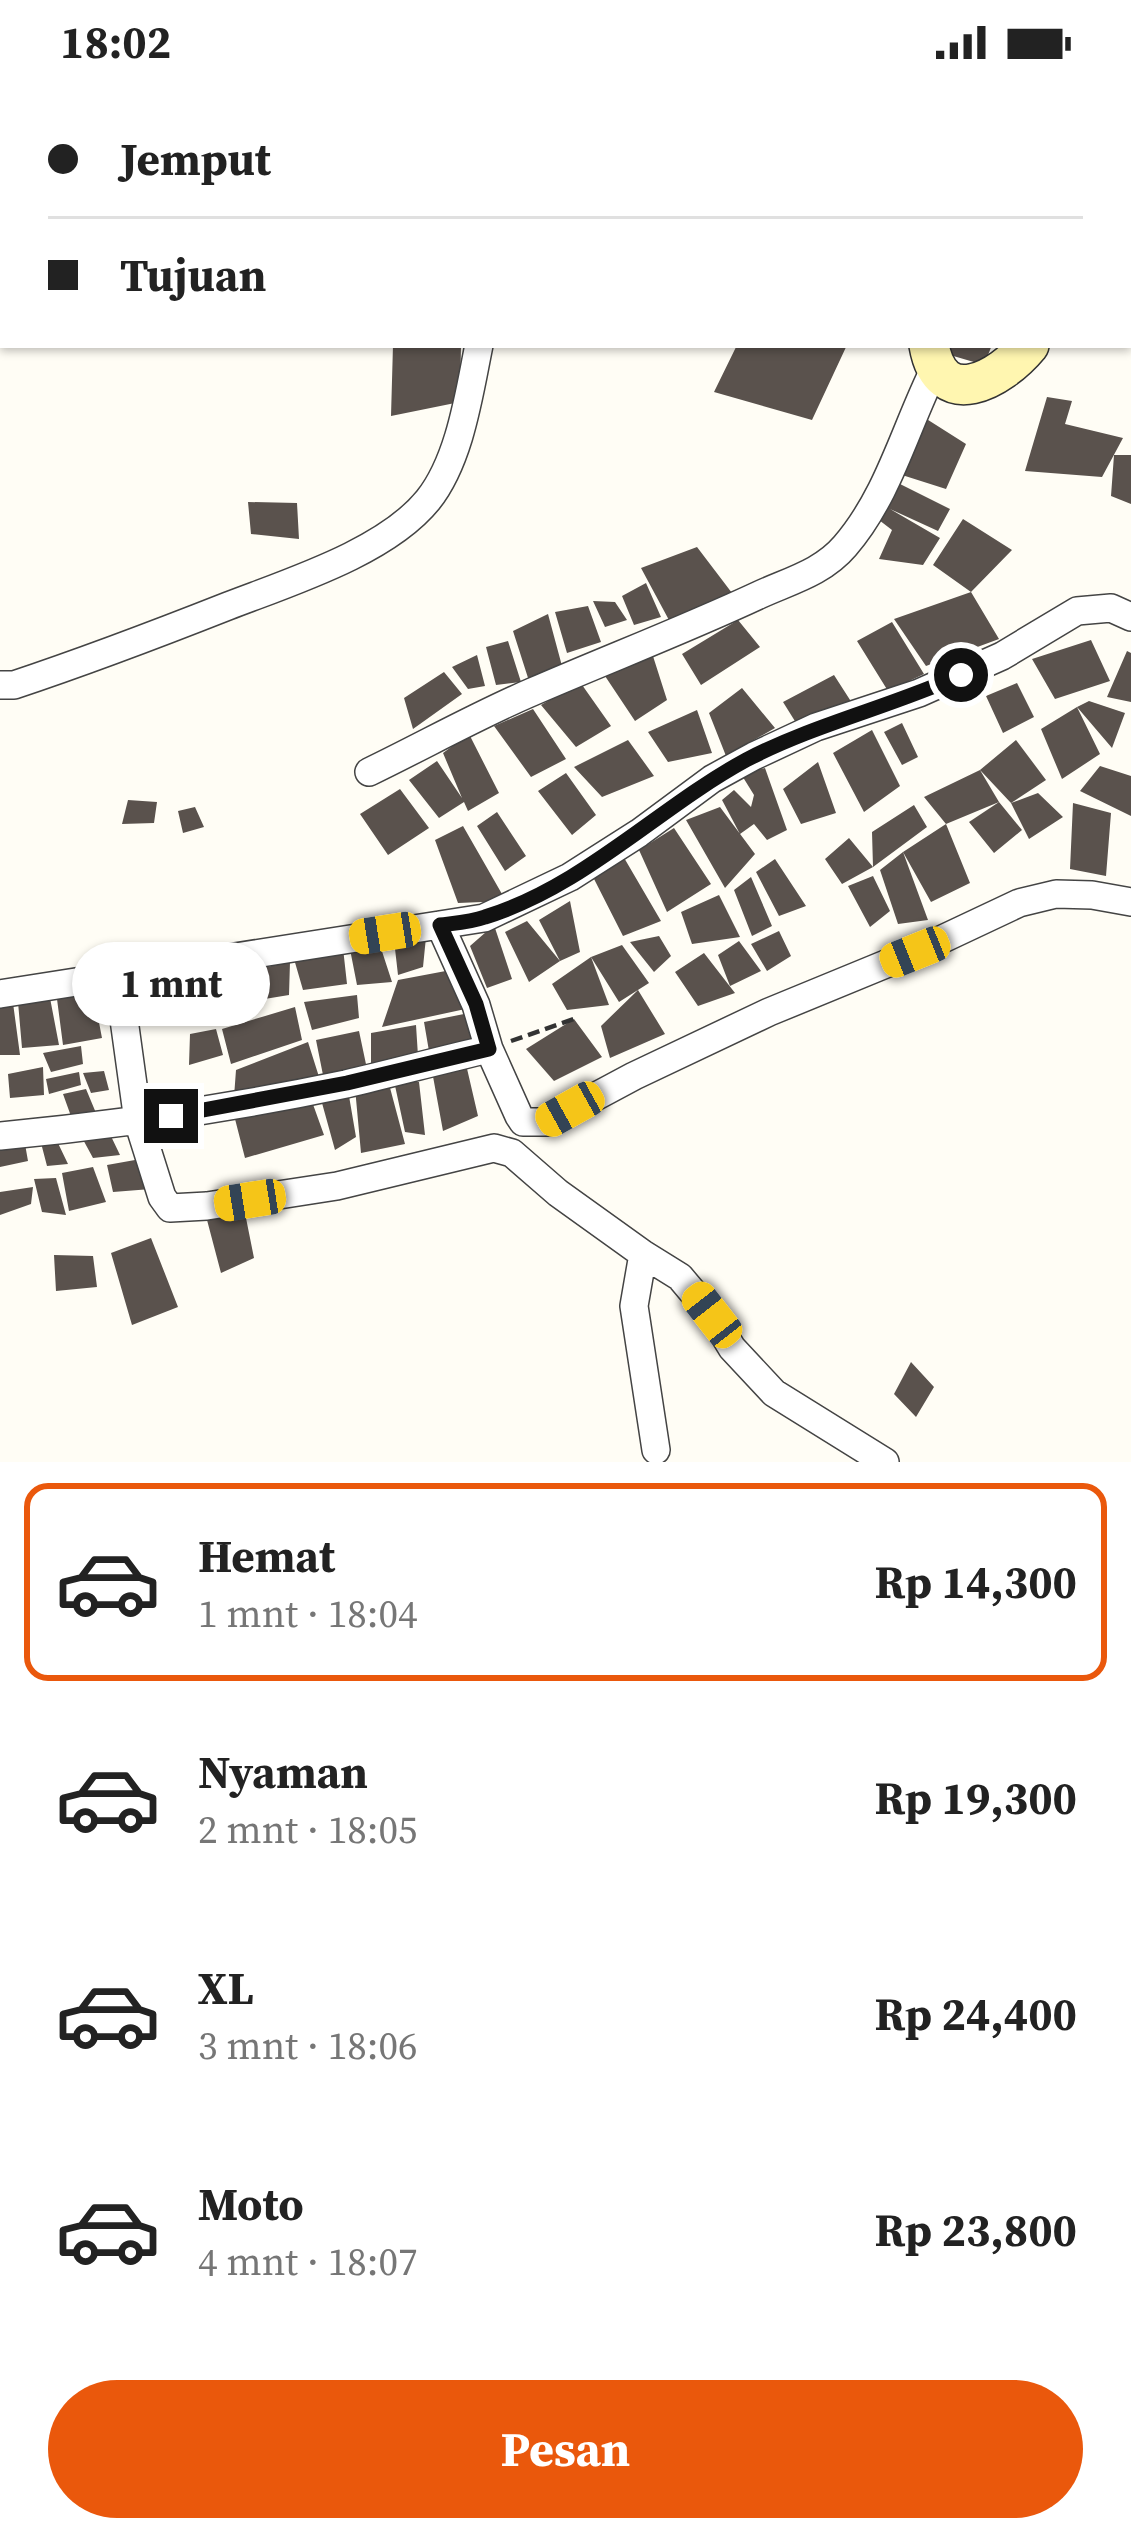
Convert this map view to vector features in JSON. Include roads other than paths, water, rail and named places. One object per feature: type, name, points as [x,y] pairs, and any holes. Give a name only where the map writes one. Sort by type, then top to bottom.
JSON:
[{"type":"street","points":[[0,685],[14,685],[101,656],[296,579],[402,527],[431,497],[462,430],[477,348]]},
{"type":"street","points":[[932,357],[946,378],[968,387],[1014,364],[1027,348]]},
{"type":"street","points":[[369,772],[528,694],[805,578],[842,550],[869,513],[894,466],[932,357]]},
{"type":"street","points":[[0,994],[484,918],[570,877],[712,779],[816,727],[919,694],[1002,656],[1078,611],[1111,608],[1131,617]]},
{"type":"street","points":[[118,976],[138,1121],[165,1204],[182,1209],[337,1186],[494,1148],[523,1122],[548,1121],[769,1012],[1019,903],[1056,894],[1131,902]]},
{"type":"street","points":[[440,925],[523,1122]]},
{"type":"street","points":[[0,1136],[138,1121],[347,1083],[489,1049]]},
{"type":"street","points":[[494,1148],[512,1153],[557,1193],[680,1277],[732,1348],[774,1393],[885,1462]]},
{"type":"street","points":[[643,1254],[634,1306],[656,1450]]}]
